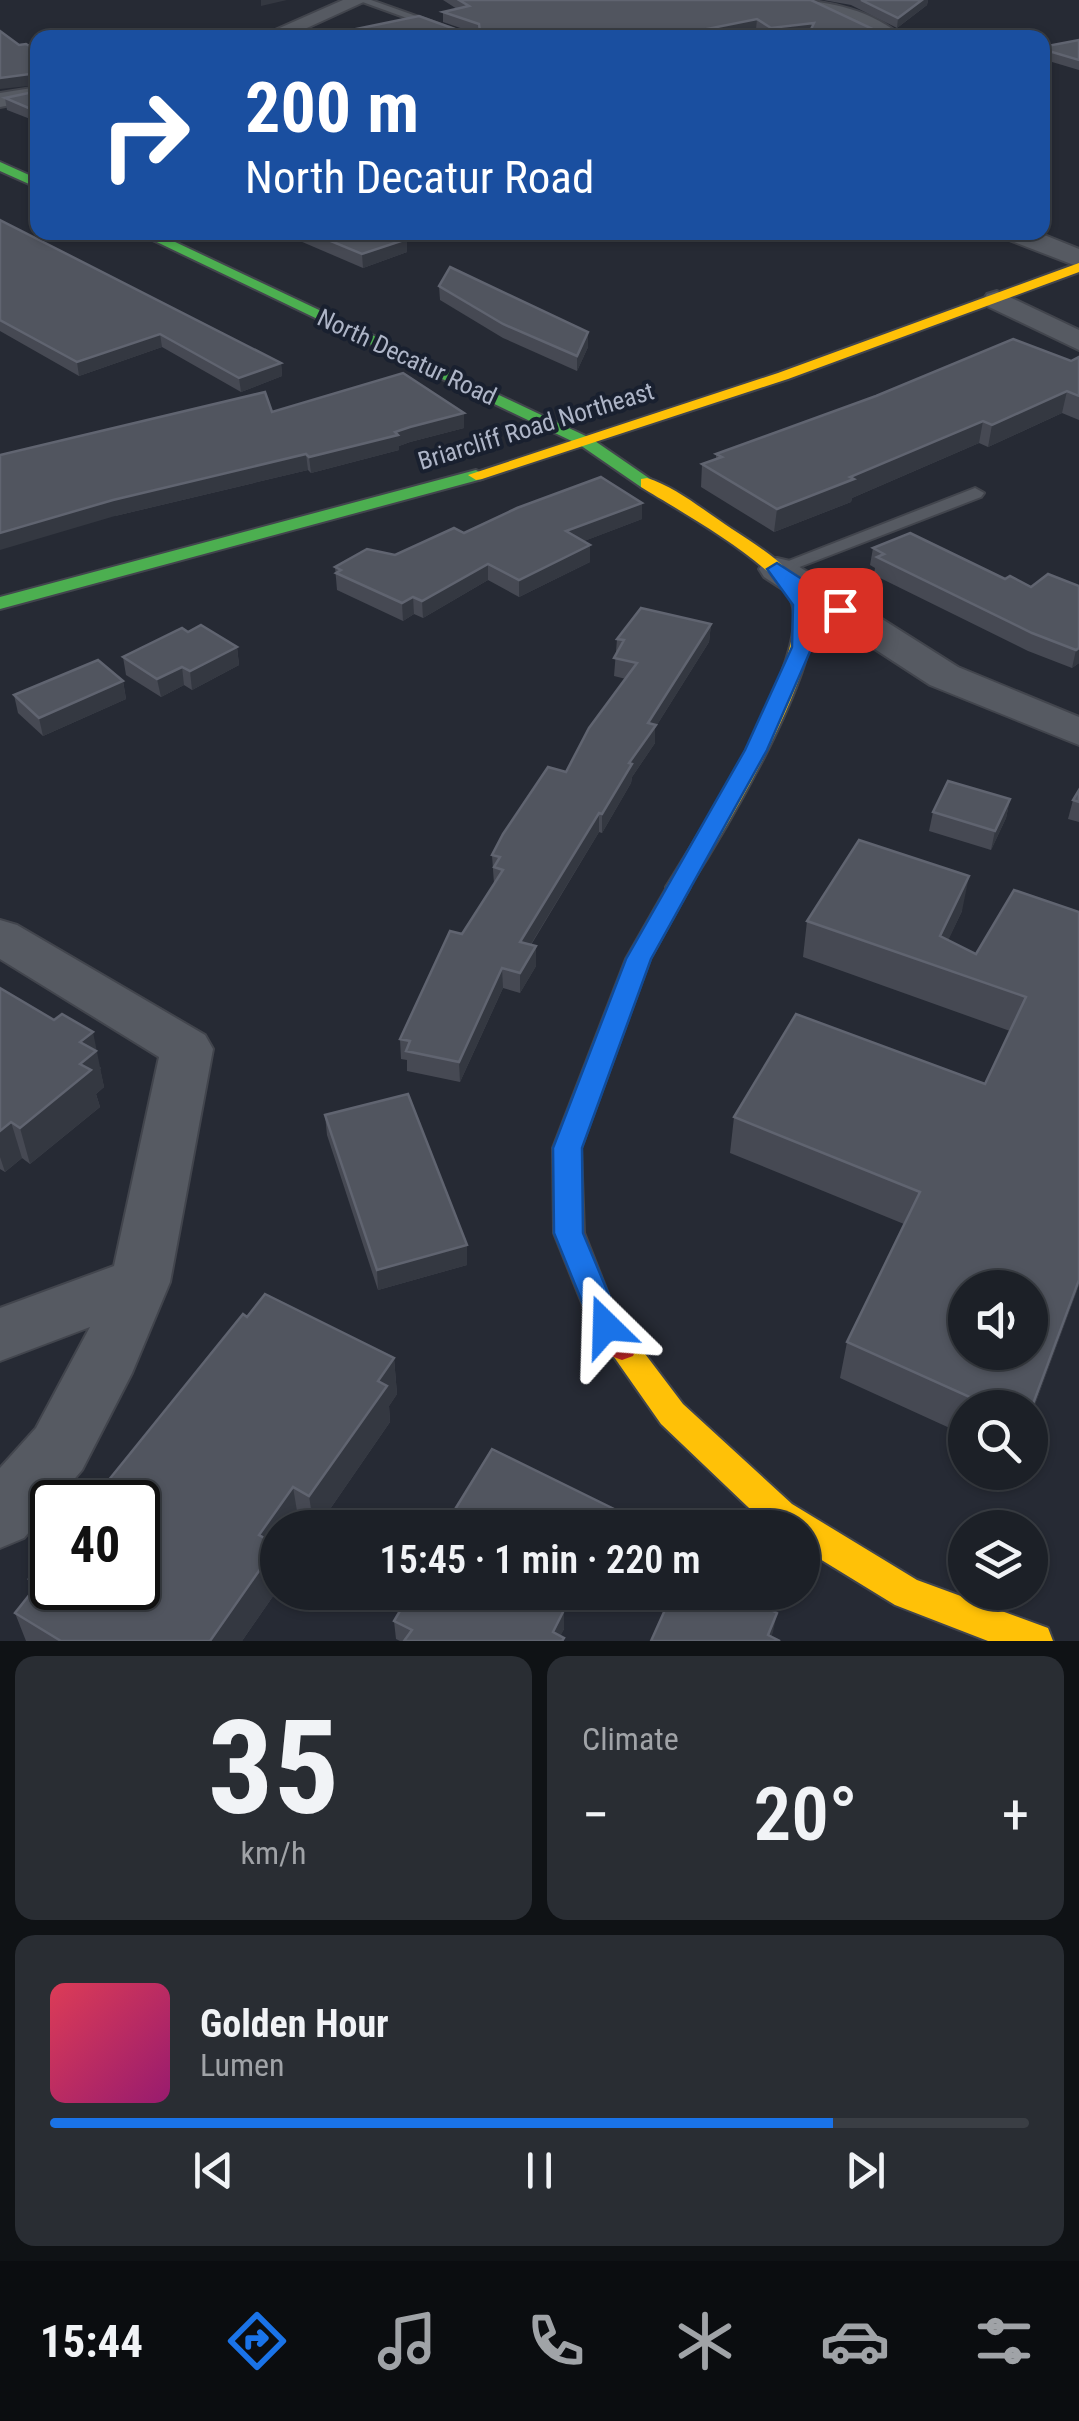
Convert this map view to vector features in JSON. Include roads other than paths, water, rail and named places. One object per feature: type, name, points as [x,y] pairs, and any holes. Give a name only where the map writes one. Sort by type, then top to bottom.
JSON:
[{"type":"main road","points":[[0,166],[30,180]]},
{"type":"main road","name":"North Decatur Road","points":[[159,240],[586,442],[777,569]]},
{"type":"main road","name":"Briarcliff Road Northeast","points":[[0,603],[342,514],[586,442],[1079,268]]},
{"type":"main road","points":[[775,1510],[672,1414],[606,1326],[568,1233],[568,1148],[638,959],[756,750],[802,647],[803,604],[777,569]]},
{"type":"main road","points":[[820,1540],[908,1593],[1034,1641]]},
{"type":"street","points":[[287,30],[361,0]]},
{"type":"street","points":[[800,0],[878,30]]},
{"type":"street","points":[[0,100],[30,94]]},
{"type":"street","points":[[1033,240],[1079,258]]},
{"type":"street","points":[[997,300],[1079,341]]},
{"type":"street","name":"North Decatur Road","points":[[777,569],[944,676],[1079,732]]},
{"type":"street","points":[[0,937],[186,1049],[140,1282],[102,1373],[59,1449],[0,1516]]},
{"type":"street","points":[[0,1334],[140,1282]]},
{"type":"lane","points":[[361,0],[450,30]]},
{"type":"lane","points":[[777,569],[975,493]]}]
